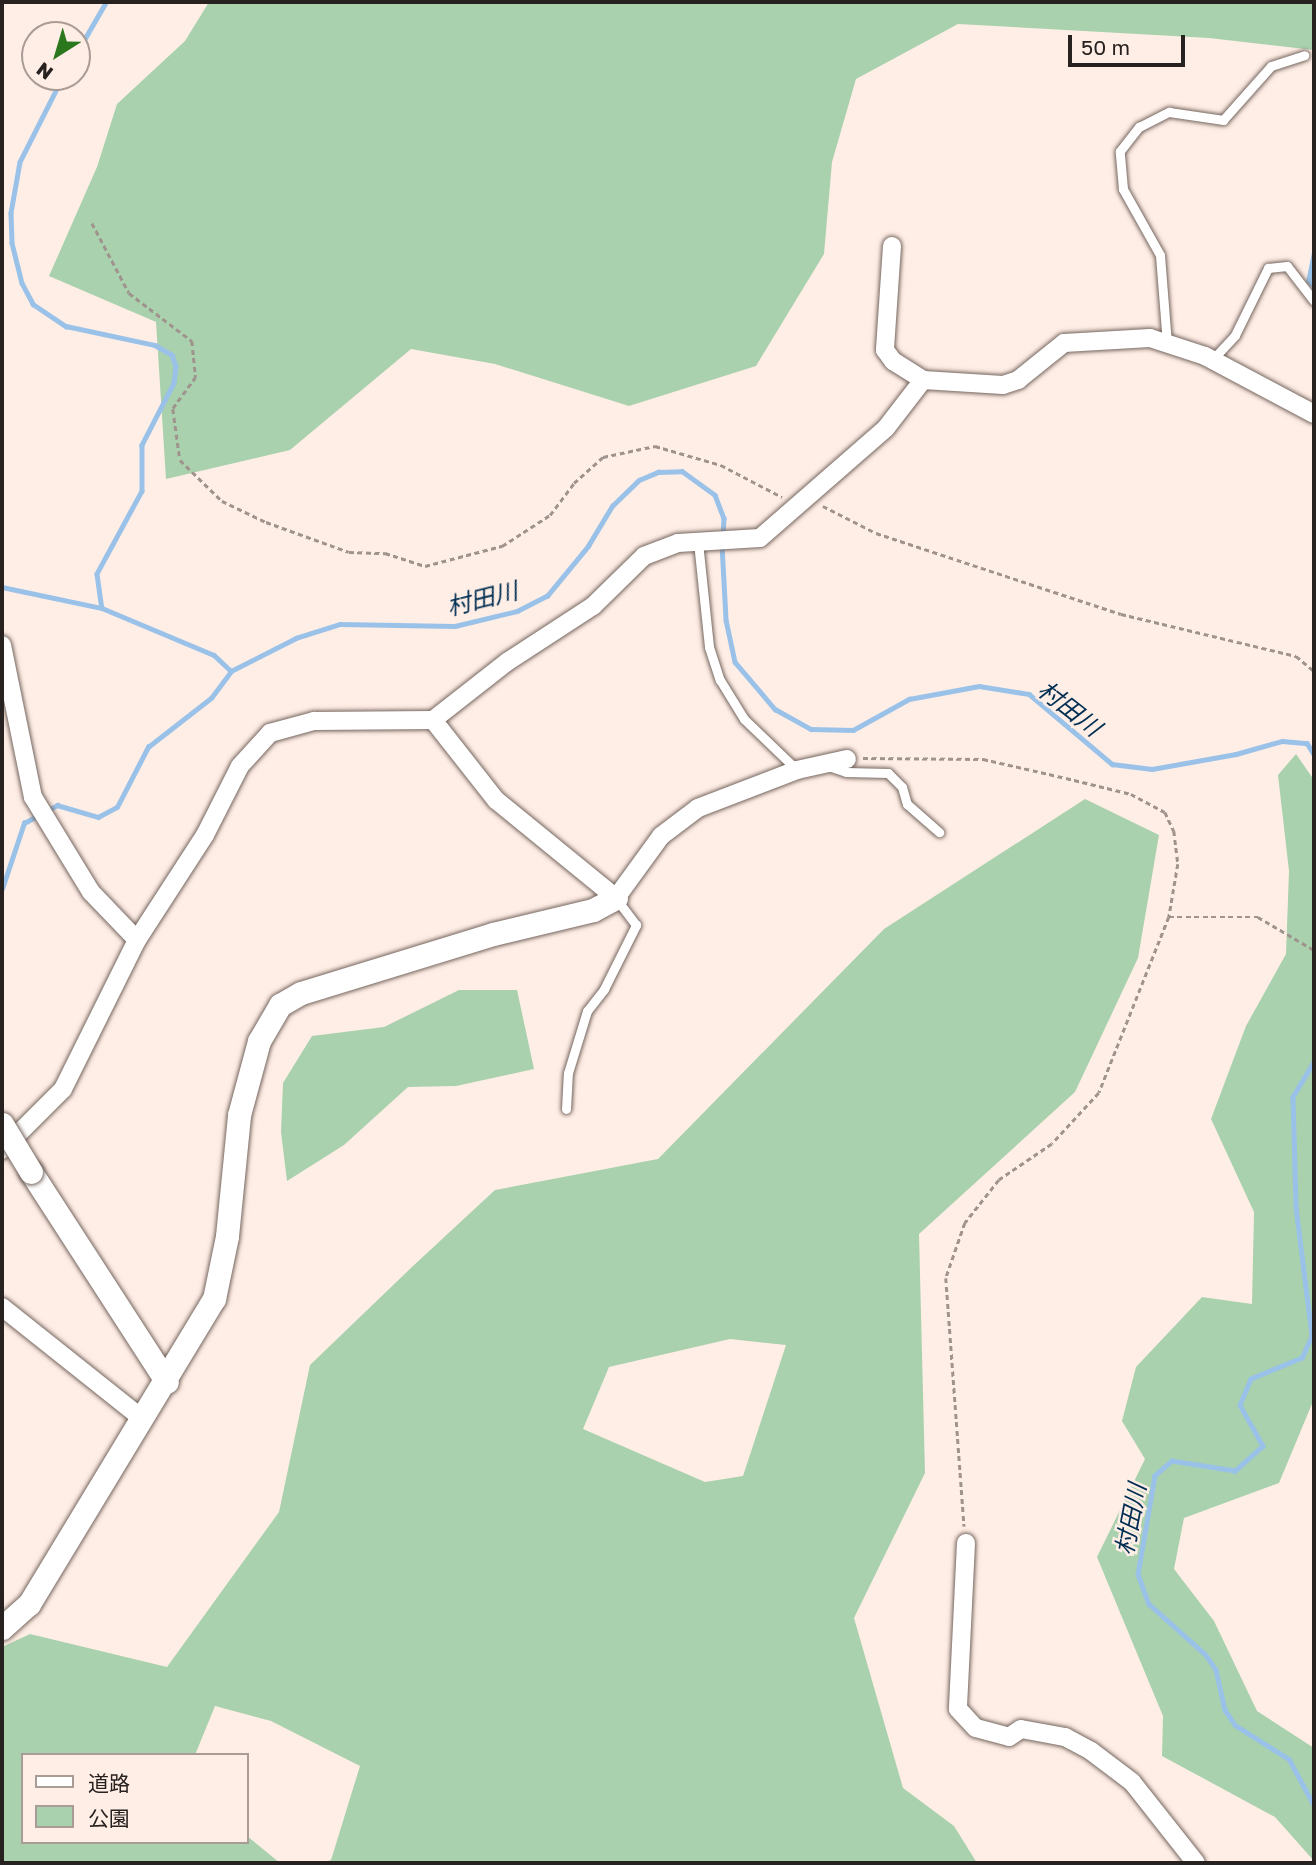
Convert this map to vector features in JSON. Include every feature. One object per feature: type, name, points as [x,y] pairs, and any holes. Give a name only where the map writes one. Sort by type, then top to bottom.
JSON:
[{"type":"street","points":[[892,246],[886,350],[893,361],[923,380],[1003,385],[1018,380],[1064,343],[1150,338],[1212,360],[1314,414]]},
{"type":"street","points":[[2,1150],[63,1089],[138,940],[205,835],[240,766],[270,733],[314,720],[433,720],[507,662],[593,606],[644,556],[678,542],[760,538],[805,503],[886,428],[923,380]]},
{"type":"street","points":[[2,645],[33,797],[91,892],[138,940]]},
{"type":"street","points":[[433,720],[496,800],[616,898]]},
{"type":"street","points":[[2,1628],[29,1604],[144,1420],[214,1299],[228,1236],[239,1115],[259,1041],[280,1005],[301,993],[493,934],[593,910],[616,898],[661,836],[698,808],[797,770],[847,759]]},
{"type":"street","points":[[2,1124],[167,1382]]},
{"type":"street","points":[[2,1307],[144,1420]]},
{"type":"street","points":[[966,1543],[958,1709],[976,1728],[1009,1737],[1021,1729],[1065,1737],[1091,1751],[1132,1782],[1196,1863]]},
{"type":"lane","points":[[1167,344],[1160,255],[1124,189],[1120,151],[1139,127],[1169,112],[1223,120],[1271,66],[1304,55]]},
{"type":"lane","points":[[1212,360],[1235,335],[1268,268],[1287,266],[1314,301]]},
{"type":"lane","points":[[698,541],[709,647],[720,680],[744,719],[797,770]]},
{"type":"lane","points":[[823,764],[846,772],[888,773],[902,787],[907,804],[939,832]]},
{"type":"lane","points":[[566,1109],[568,1073],[587,1011],[604,989],[636,925],[616,898]]},
{"type":"path","points":[[92,223],[129,293],[192,341],[196,377],[173,410],[180,460],[222,501],[266,522],[349,552],[385,553],[425,566],[502,546],[550,515],[574,483],[603,457],[655,446],[721,465],[876,533],[1121,614],[1296,656],[1314,671]]},
{"type":"path","points":[[847,759],[984,759],[1131,794],[1165,812],[1174,831],[1178,864],[1169,917],[1099,1093],[1052,1144],[999,1180],[965,1223],[946,1278],[966,1543]]},
{"type":"path","points":[[1169,917],[1258,917],[1314,950]]},
{"type":"green space","points":[[209,2],[1314,2],[1314,50],[1209,38],[958,24],[856,79],[832,162],[824,254],[756,366],[629,406],[495,364],[411,349],[290,450],[166,479],[156,322],[49,276],[97,167],[117,104],[185,41]]},
{"type":"green space","points":[[1296,754],[1314,780],[1314,1399],[1279,1483],[1184,1518],[1174,1569],[1214,1621],[1257,1711],[1314,1748],[1314,1861],[1275,1817],[1162,1756],[1163,1716],[1097,1557],[1145,1459],[1122,1421],[1136,1367],[1202,1297],[1252,1304],[1254,1212],[1211,1119],[1246,1026],[1286,954],[1289,871],[1278,775]]},
{"type":"green space","points":[[1085,799],[1159,835],[1138,958],[1075,1092],[919,1234],[925,1473],[854,1618],[903,1788],[954,1826],[977,1863],[321,1863],[331,1860],[360,1766],[271,1721],[215,1706],[196,1753],[21,1753],[21,1844],[248,1844],[248,1837],[280,1863],[2,1863],[2,1647],[30,1634],[167,1667],[279,1512],[310,1365],[495,1190],[658,1159],[884,929]],"holes":[[[730,1339],[786,1345],[743,1476],[705,1482],[583,1429],[609,1367]]]},
{"type":"green space","points":[[459,990],[517,990],[534,1069],[456,1086],[408,1087],[344,1145],[287,1181],[281,1132],[283,1083],[312,1036],[384,1027]]},
{"type":"water","points":[[1314,243],[1314,290],[1306,282]]},
{"type":"waterway","name":"村田川","points":[[91,28],[106,2]]},
{"type":"waterway","name":"村田川","points":[[56,91],[20,162],[11,213],[12,243],[22,283],[33,304],[66,326],[155,345],[172,355],[176,366],[174,383],[142,445],[142,491],[97,574],[102,608]]},
{"type":"waterway","name":"村田川","points":[[47,811],[57,805],[98,817],[117,807],[148,747],[211,698],[231,671],[296,638],[340,624],[455,626],[517,611],[547,596],[588,546],[612,506],[639,480],[658,472],[682,471],[715,495],[724,518],[723,536]]},
{"type":"waterway","name":"村田川","points":[[722,545],[726,620],[735,662],[775,709],[811,729],[853,730],[909,699],[979,686],[1029,694],[1112,764],[1152,769],[1236,754],[1282,741],[1307,743],[1314,754]]},
{"type":"waterway","name":"村田川","points":[[2,587],[102,608],[214,655],[231,671]]},
{"type":"waterway","points":[[2,889],[24,823],[39,815]]},
{"type":"waterway","name":"村田川","points":[[1314,1062],[1293,1097],[1296,1207],[1312,1336],[1302,1358],[1251,1379],[1240,1405],[1263,1446],[1235,1471],[1172,1461],[1155,1476],[1138,1574],[1149,1604],[1206,1655],[1216,1670],[1225,1710],[1235,1725],[1289,1759],[1314,1805]]}]
